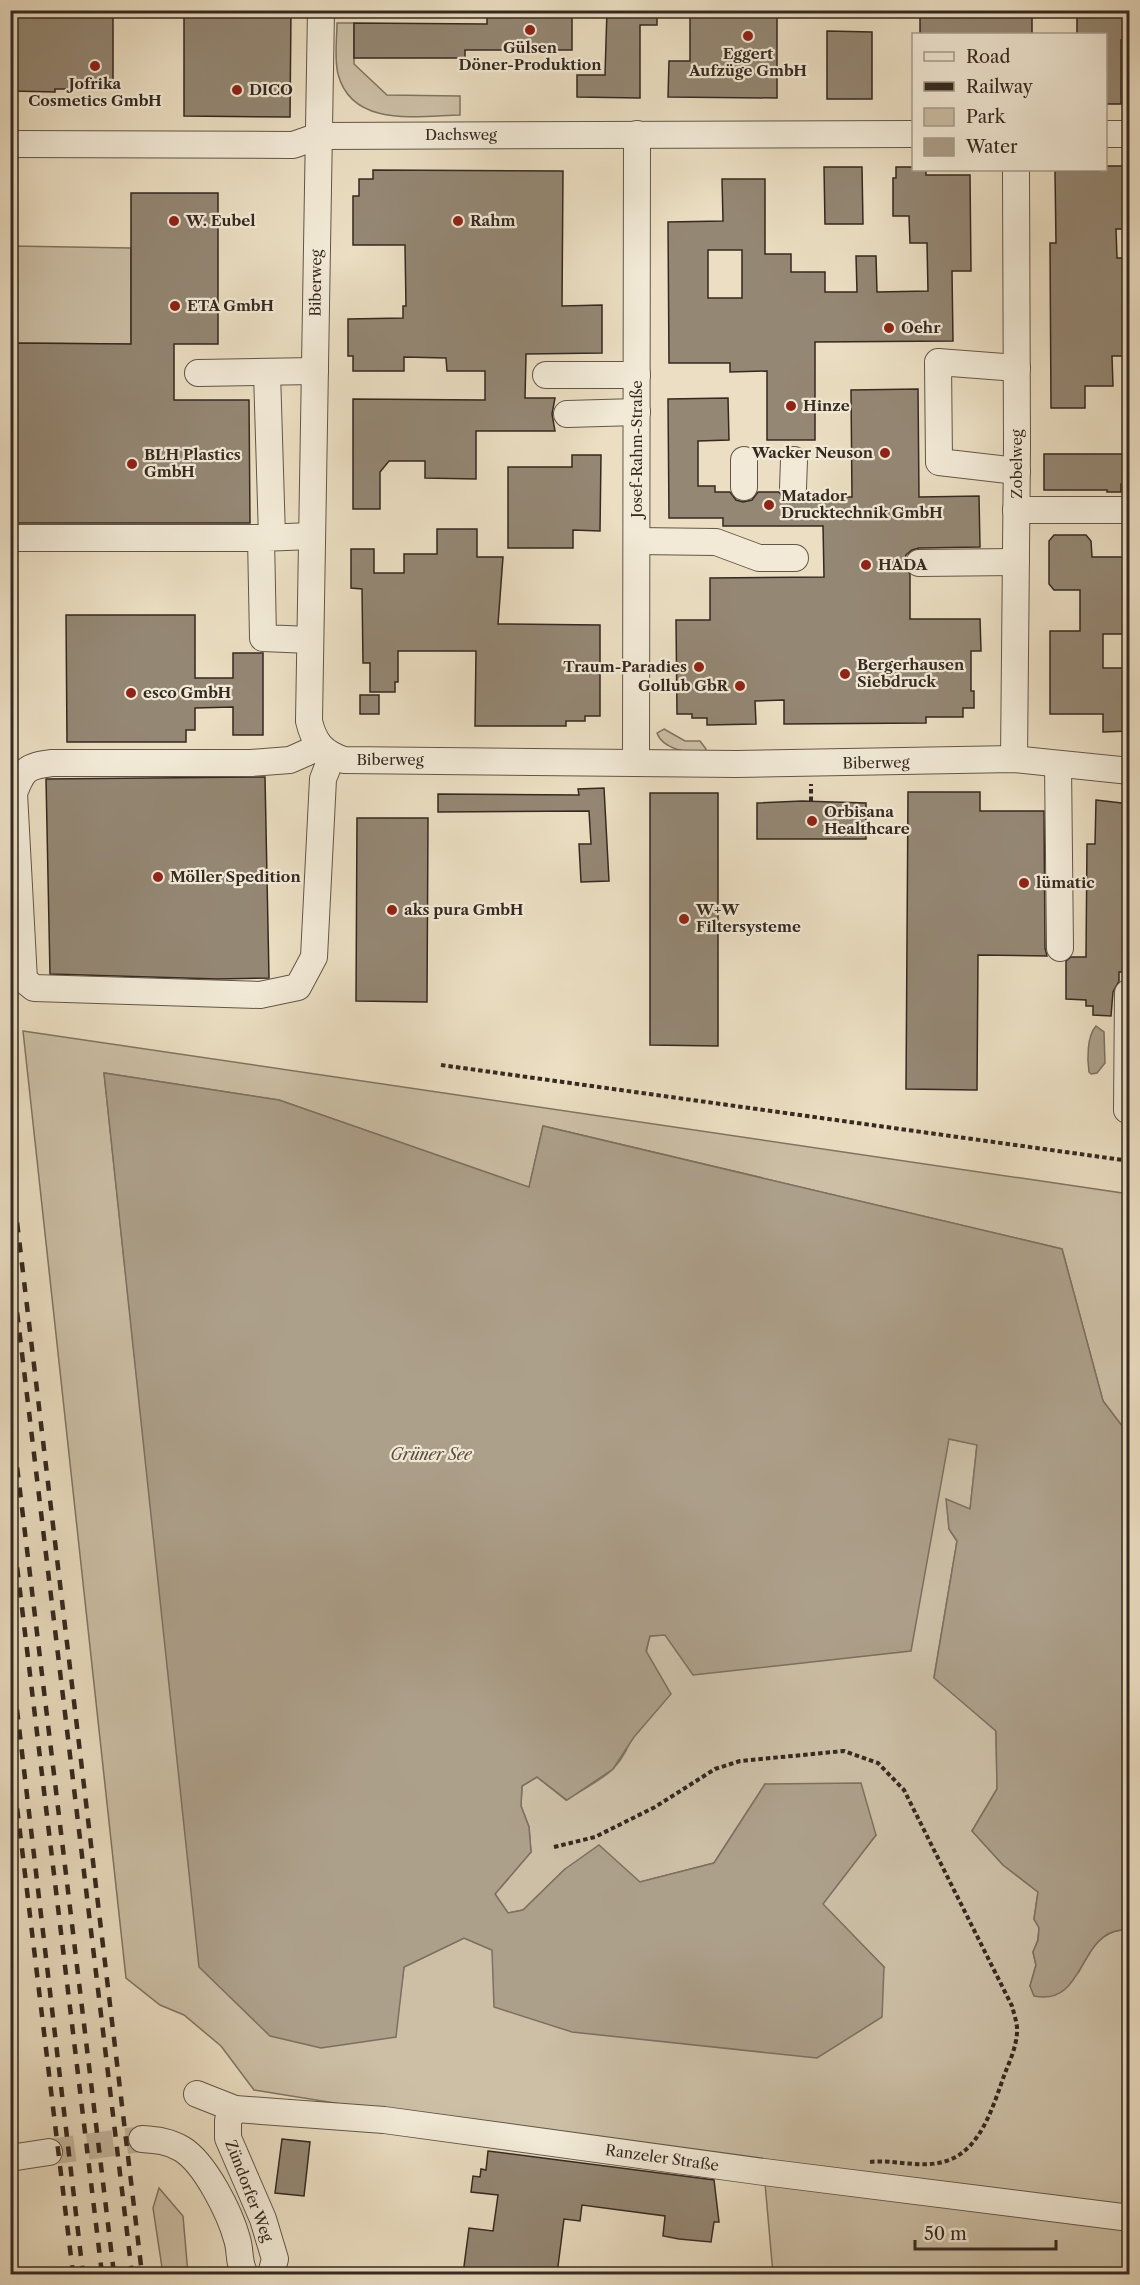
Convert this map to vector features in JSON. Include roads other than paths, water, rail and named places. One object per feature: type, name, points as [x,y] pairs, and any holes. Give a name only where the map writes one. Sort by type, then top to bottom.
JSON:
[{"type":"street","name":"Biberweg","points":[[321,10],[309,721],[312,735],[326,751],[344,760],[884,763],[1014,759],[1130,771]]},
{"type":"street","name":"Josef-Rahm-Straße","points":[[636,763],[637,134]]},
{"type":"street","name":"Dachsweg","points":[[10,144],[293,145],[319,136],[912,134]]},
{"type":"street","points":[[1107,134],[1130,134]]},
{"type":"street","name":"Zobelweg","points":[[1014,759],[1017,471],[1016,171]]},
{"type":"street","points":[[1017,368],[938,362],[939,462],[1017,471]]},
{"type":"street","points":[[267,372],[267,538],[262,638],[310,640]]},
{"type":"street","points":[[198,373],[315,372]]},
{"type":"street","points":[[546,375],[637,375]]},
{"type":"street","points":[[567,414],[637,412]]},
{"type":"street","points":[[744,460],[744,487]]},
{"type":"street","points":[[793,488],[794,460]]},
{"type":"street","points":[[1016,518],[1130,510]]},
{"type":"street","points":[[1016,518],[1101,527]]},
{"type":"street","points":[[10,538],[312,537]]},
{"type":"street","points":[[636,541],[716,542],[759,558],[795,558]]},
{"type":"street","points":[[919,563],[1016,562]]},
{"type":"street","points":[[326,751],[314,957],[297,987],[260,995],[34,988],[24,980],[14,793],[21,774],[34,765],[52,763],[251,763],[290,760],[326,751]]},
{"type":"street","points":[[1058,764],[1060,948]]},
{"type":"street","points":[[1127,1110],[1128,993]]},
{"type":"street","name":"Ranzeler Straße","points":[[197,2094],[235,2109],[384,2120],[764,2172],[1130,2218]]},
{"type":"street","name":"Zündorfer Weg","points":[[235,2109],[228,2120],[228,2138],[262,2219],[275,2259],[271,2274]]},
{"type":"street","name":"Zündorfer Weg","points":[[142,2139],[162,2141],[182,2149],[207,2176],[237,2238],[241,2268],[245,2274]]},
{"type":"street","points":[[10,2158],[49,2152]]},
{"type":"water","points":[[1096,1026],[1104,1032],[1105,1063],[1097,1073],[1091,1074],[1088,1067],[1088,1048]]},
{"type":"water","name":"Grüner See","points":[[104,1073],[279,1100],[529,1187],[543,1126],[1062,1249],[1103,1401],[1129,1435],[1129,1940],[1122,1930],[1108,1934],[1097,1943],[1073,1981],[1063,1991],[1051,1996],[1034,1996],[1030,1986],[1036,1965],[1033,1952],[1038,1940],[1039,1928],[1034,1919],[1038,1892],[1003,1865],[972,1831],[997,1789],[996,1731],[934,1678],[957,1541],[949,1529],[946,1499],[970,1509],[977,1445],[949,1439],[911,1651],[693,1675],[665,1635],[650,1636],[646,1651],[671,1694],[634,1737],[613,1769],[567,1800],[537,1777],[522,1786],[521,1806],[529,1827],[531,1852],[495,1894],[508,1913],[523,1910],[565,1869],[599,1845],[640,1882],[714,1863],[765,1784],[861,1783],[876,1835],[823,1904],[884,1967],[882,2017],[817,2058],[572,2032],[494,2007],[492,1950],[464,1938],[404,1967],[396,2037],[321,2048],[270,2036],[199,1967]]},
{"type":"tunnel","points":[[49,2152],[142,2139]]},
{"type":"railway","points":[[10,1163],[142,2274]]},
{"type":"railway","points":[[10,1253],[132,2274]]},
{"type":"railway","points":[[10,1408],[114,2274]]},
{"type":"railway","points":[[10,1508],[102,2274]]},
{"type":"railway","points":[[10,1650],[83,2274]]},
{"type":"railway","points":[[10,1749],[73,2274]]},
{"type":"place","name":"Gülsen Döner-Produktion","points":[[530,30]]},
{"type":"place","name":"Eggert Aufzüge GmbH","points":[[748,36]]},
{"type":"place","name":"Jofrika Cosmetics GmbH","points":[[95,66]]},
{"type":"place","name":"DICO","points":[[237,90]]},
{"type":"place","name":"W. Eubel","points":[[174,221]]},
{"type":"place","name":"Rahm","points":[[458,221]]},
{"type":"place","name":"ETA GmbH","points":[[175,306]]},
{"type":"place","name":"Oehr","points":[[889,328]]},
{"type":"place","name":"Hinze","points":[[791,406]]},
{"type":"place","name":"Wacker Neuson","points":[[885,453]]},
{"type":"place","name":"BLH Plastics GmbH","points":[[132,464]]},
{"type":"place","name":"Matador Drucktechnik GmbH","points":[[769,505]]},
{"type":"place","name":"HADA","points":[[866,565]]},
{"type":"place","name":"Traum-Paradies","points":[[699,667]]},
{"type":"place","name":"Bergerhausen Siebdruck","points":[[845,674]]},
{"type":"place","name":"Gollub GbR","points":[[740,686]]},
{"type":"place","name":"esco GmbH","points":[[131,693]]},
{"type":"place","name":"Orbisana Healthcare","points":[[812,821]]},
{"type":"place","name":"Möller Spedition","points":[[158,877]]},
{"type":"place","name":"lümatic","points":[[1024,883]]},
{"type":"place","name":"aks pura GmbH","points":[[392,910]]},
{"type":"place","name":"W+W Filtersysteme","points":[[684,919]]}]
